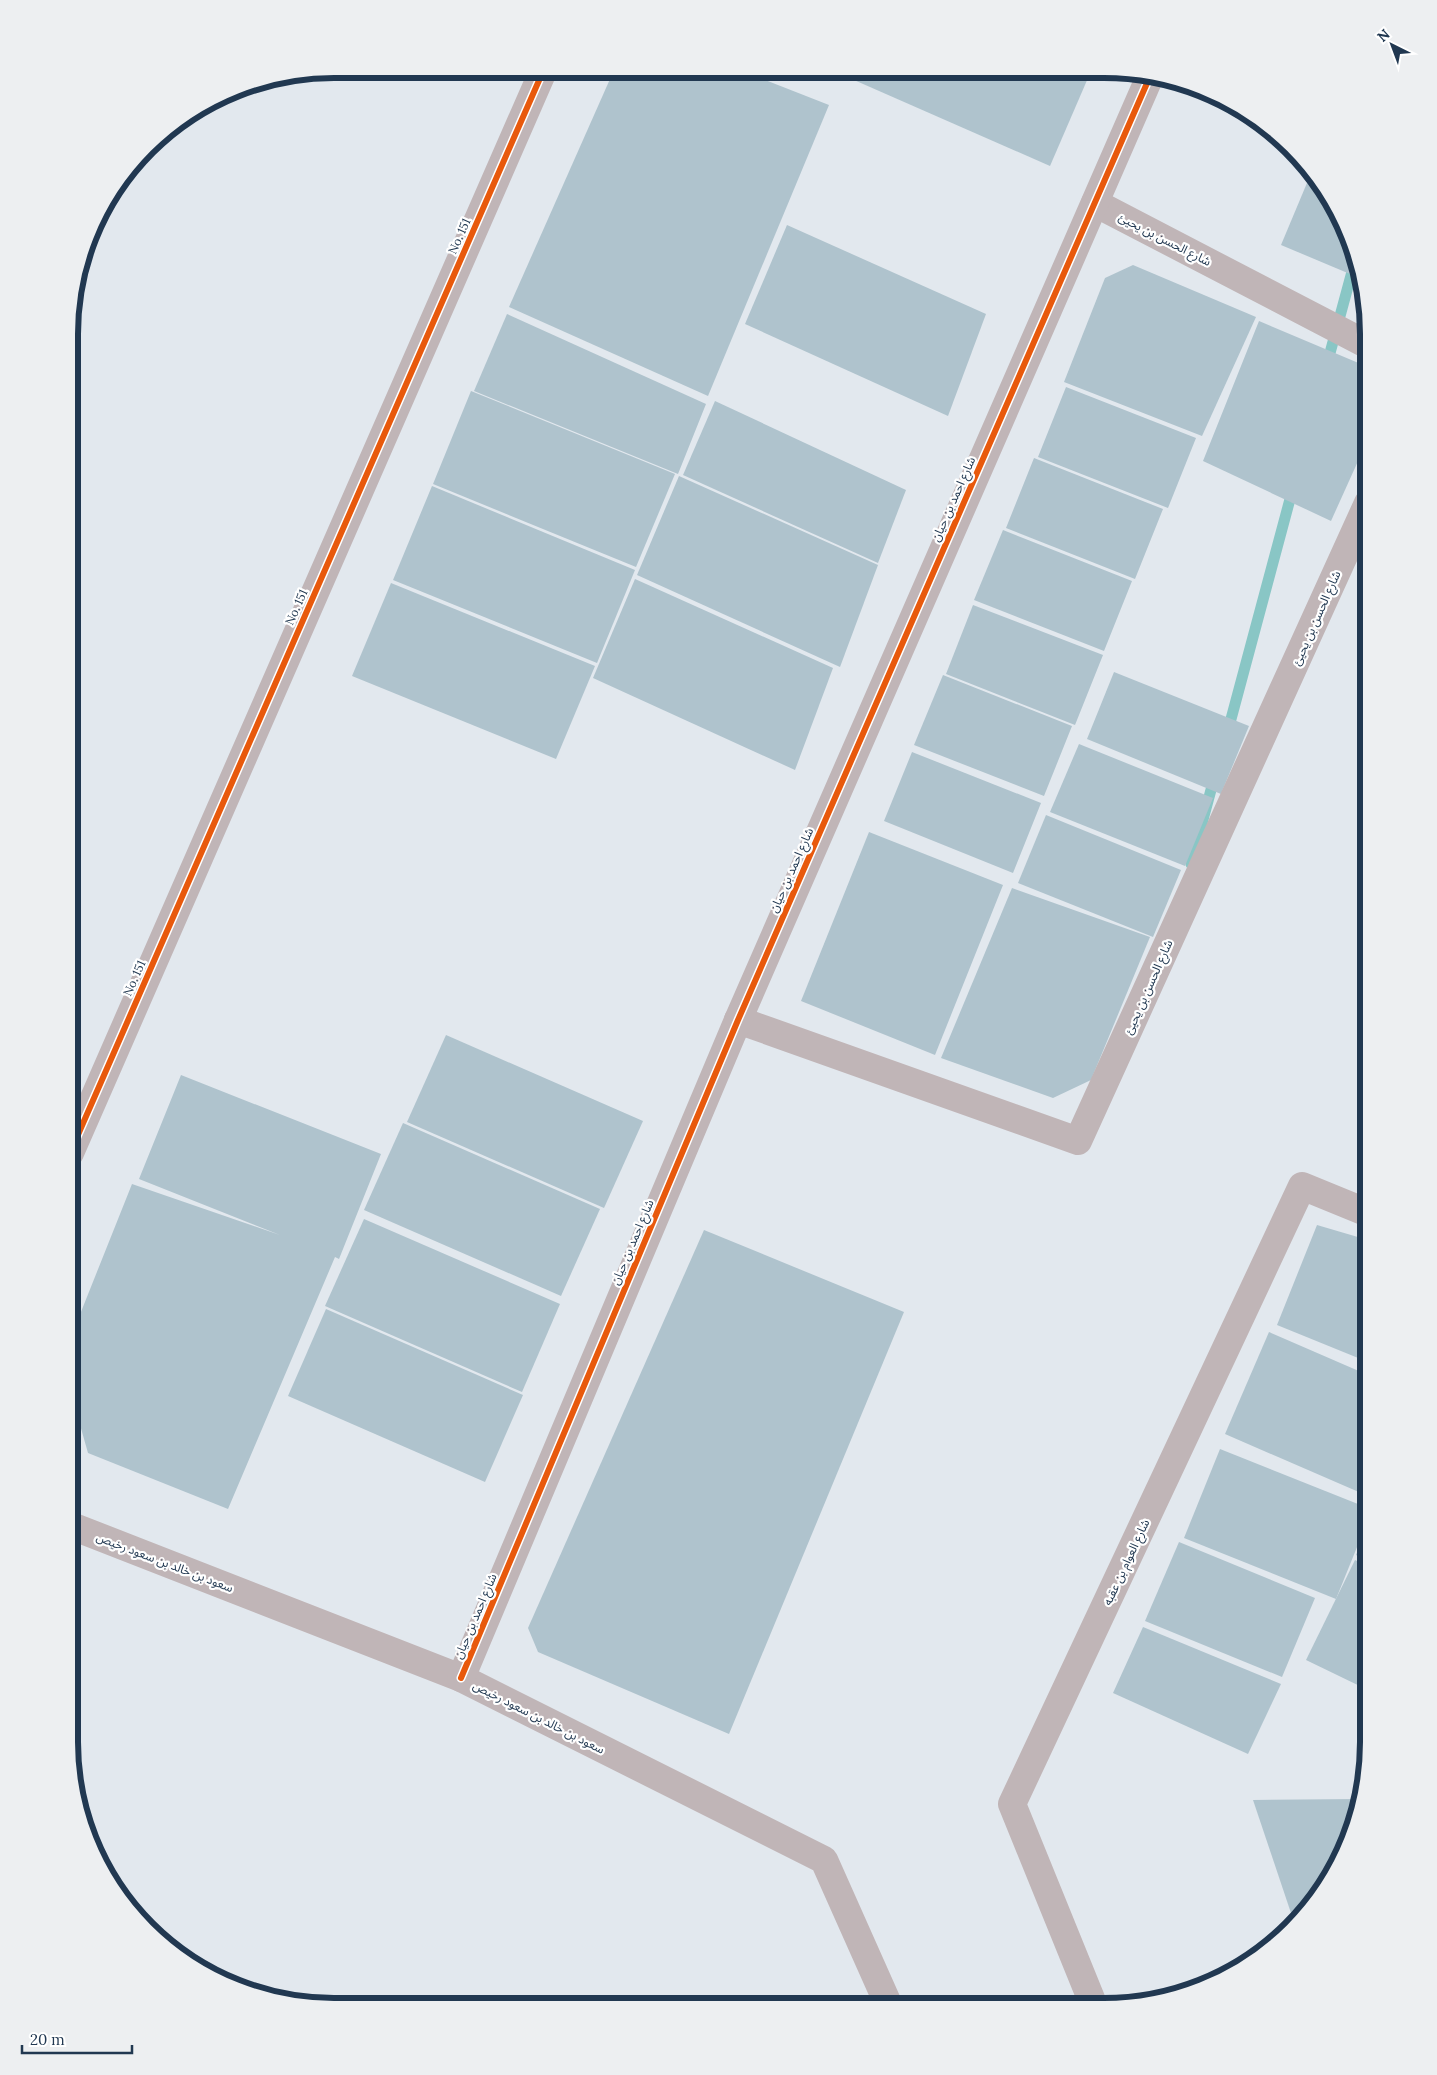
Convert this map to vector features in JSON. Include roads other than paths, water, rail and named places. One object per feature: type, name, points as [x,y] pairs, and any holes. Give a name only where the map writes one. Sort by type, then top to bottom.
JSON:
[{"type":"street","name":"No. 151","points":[[78,1135],[540,78]]},
{"type":"street","name":"شارع احمد بن حيان","points":[[461,1678],[738,1020],[1147,81]]},
{"type":"street","name":"شارع الحسن بن يحيئ","points":[[1095,203],[1360,341]]},
{"type":"street","name":"شارع الحسن بن يحيئ","points":[[738,1020],[1078,1142],[1360,521]]},
{"type":"street","name":"شارع العوام بن عقبه","points":[[1091,1998],[1012,1804],[1302,1186],[1360,1210]]},
{"type":"street","name":"سعود بن خالد بن سعود رخيص","points":[[78,1529],[461,1678],[824,1860],[885,1998]]},
{"type":"waterway","points":[[1327,364],[1352,272]]},
{"type":"waterway","points":[[1227,734],[1293,488]]},
{"type":"waterway","points":[[1191,864],[1215,775]]}]
